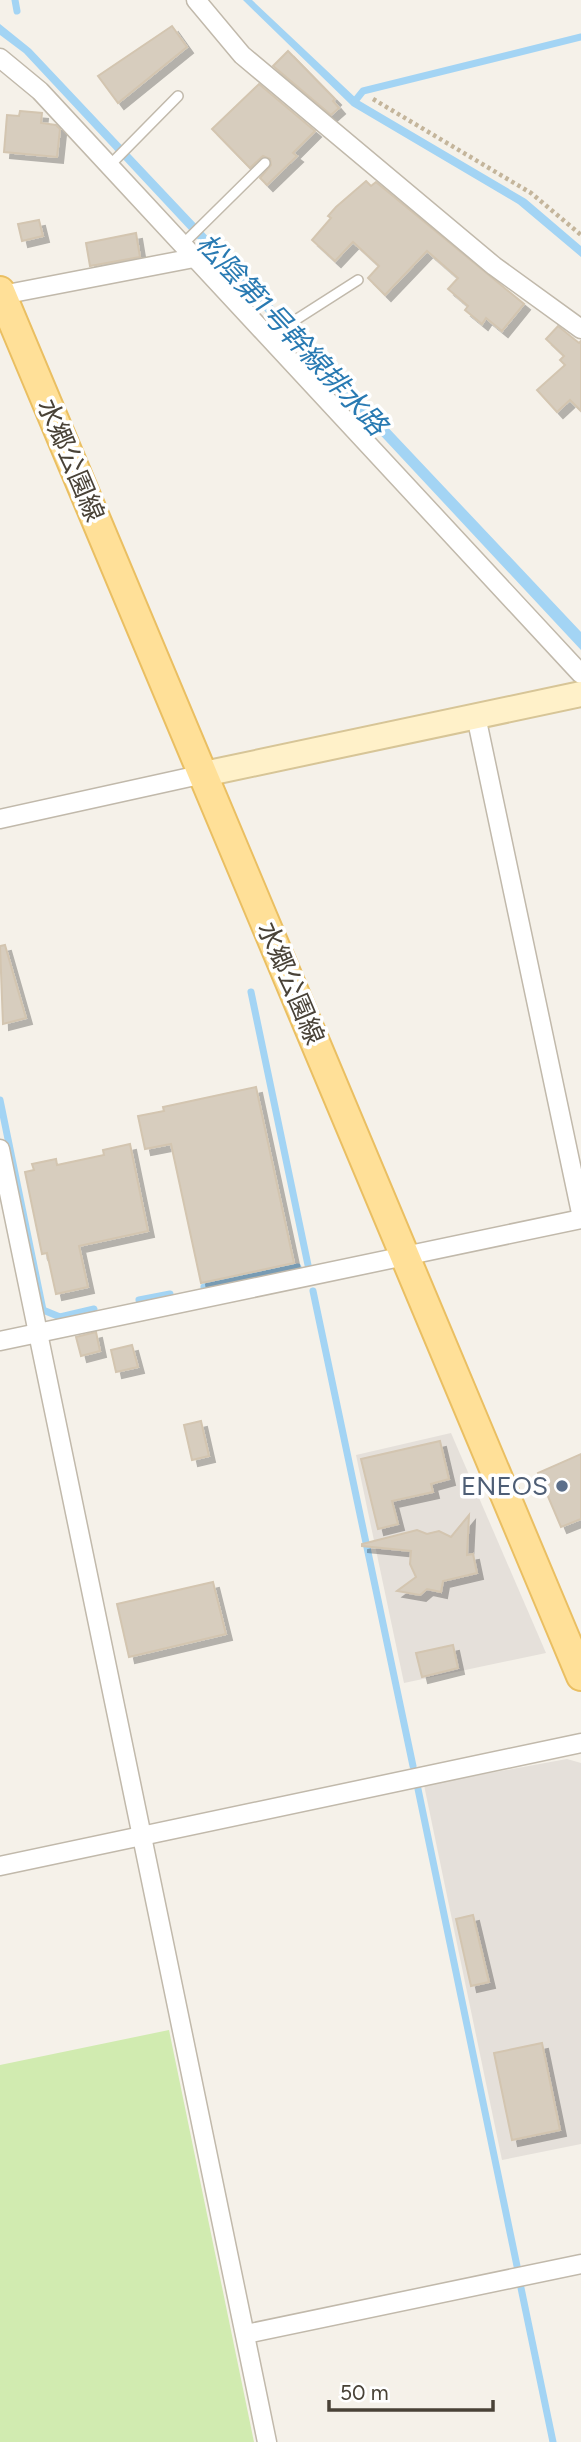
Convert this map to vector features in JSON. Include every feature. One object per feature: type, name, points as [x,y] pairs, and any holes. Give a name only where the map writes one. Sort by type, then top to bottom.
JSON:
[{"type":"main road","name":"水郷公園線","points":[[1,295],[581,1676]]},
{"type":"street","points":[[196,0],[242,55],[494,265],[581,329]]},
{"type":"street","points":[[0,58],[40,91],[111,163],[581,674]]},
{"type":"street","points":[[1,295],[188,248]]},
{"type":"street","points":[[0,819],[581,694]]},
{"type":"street","points":[[476,716],[581,1213]]},
{"type":"street","points":[[0,1149],[267,2442]]},
{"type":"street","points":[[0,1341],[581,1219]]},
{"type":"street","points":[[0,1866],[581,1744]]},
{"type":"street","points":[[246,2334],[581,2264]]},
{"type":"lane","points":[[111,163],[178,96]]},
{"type":"lane","points":[[188,248],[204,224],[265,163]]},
{"type":"lane","points":[[274,340],[297,320],[358,280]]},
{"type":"path","points":[[373,99],[531,193],[581,235]]},
{"type":"shaded area","points":[[451,1433],[546,1653],[404,1683],[356,1455]]},
{"type":"shaded area","points":[[567,1759],[581,1763],[581,2144],[502,2160],[424,1785]]},
{"type":"green space","points":[[169,2030],[254,2442],[0,2442],[0,2065]]},
{"type":"water","points":[[243,0],[252,0],[358,100],[526,199],[581,246],[581,257],[518,204],[352,106]]},
{"type":"water","name":"松陰第1号幹線排水路","points":[[0,24],[31,49],[581,632],[581,650],[24,53],[0,35]]},
{"type":"building","points":[[172,26],[187,47],[118,103],[98,76]]},
{"type":"building","points":[[288,51],[335,99],[333,101],[339,108],[331,115],[273,66]]},
{"type":"building","points":[[259,84],[315,131],[293,153],[297,156],[267,185],[260,178],[271,165],[270,159],[263,156],[250,168],[212,129]]},
{"type":"building","points":[[20,111],[42,113],[41,123],[56,125],[60,129],[57,157],[4,152],[7,115],[19,116]]},
{"type":"building","points":[[366,181],[371,186],[376,182],[524,304],[502,331],[486,318],[482,324],[465,310],[468,306],[448,289],[458,278],[427,251],[385,295],[368,278],[379,266],[353,242],[335,261],[312,240],[331,218],[328,216],[336,207]]},
{"type":"building","points":[[39,220],[43,236],[22,241],[18,224]]},
{"type":"building","points":[[136,233],[140,257],[90,266],[86,243]]},
{"type":"building","points":[[558,326],[579,343],[581,341],[581,411],[570,400],[557,412],[537,390],[565,365],[560,360],[564,356],[546,339]]},
{"type":"building","points":[[5,945],[26,1018],[3,1024],[0,946]]},
{"type":"building","points":[[256,1087],[294,1263],[201,1283],[171,1144],[145,1149],[138,1116],[164,1111],[163,1107]]},
{"type":"building","points":[[130,1144],[148,1231],[79,1246],[88,1287],[56,1294],[47,1253],[42,1254],[25,1172],[34,1170],[32,1164],[56,1159],[57,1165],[104,1155],[103,1150]]},
{"type":"building","points":[[96,1332],[100,1351],[81,1356],[76,1337]]},
{"type":"building","points":[[132,1345],[138,1367],[116,1372],[111,1350]]},
{"type":"building","points":[[201,1421],[209,1456],[192,1460],[184,1425]]},
{"type":"building","points":[[440,1441],[449,1479],[431,1484],[433,1492],[392,1501],[398,1524],[378,1529],[361,1459]]},
{"type":"building","points":[[581,1454],[581,1519],[561,1527],[538,1473]]},
{"type":"building","points":[[469,1515],[467,1555],[473,1554],[477,1573],[443,1581],[441,1592],[427,1589],[420,1595],[397,1591],[416,1577],[410,1564],[411,1551],[362,1546],[417,1530],[427,1534],[439,1531],[451,1537]]},
{"type":"building","points":[[213,1582],[226,1634],[129,1657],[117,1604]]},
{"type":"building","points":[[453,1645],[458,1668],[422,1677],[416,1653]]},
{"type":"building","points":[[473,1915],[489,1982],[471,1986],[456,1919]]},
{"type":"building","points":[[542,2043],[560,2130],[512,2140],[494,2053]]},
{"type":"waterway","points":[[15,0],[17,11]]},
{"type":"waterway","points":[[355,101],[363,91],[581,37]]},
{"type":"waterway","points":[[251,992],[308,1265]]},
{"type":"waterway","points":[[0,1100],[43,1310],[60,1317],[94,1309]]},
{"type":"waterway","points":[[204,1287],[298,1267]]},
{"type":"waterway","points":[[313,1291],[413,1766]]},
{"type":"waterway","points":[[139,1300],[170,1294]]},
{"type":"waterway","points":[[418,1789],[517,2266]]},
{"type":"waterway","points":[[521,2288],[553,2442]]},
{"type":"place","name":"ENEOS","points":[[562,1486]]}]
